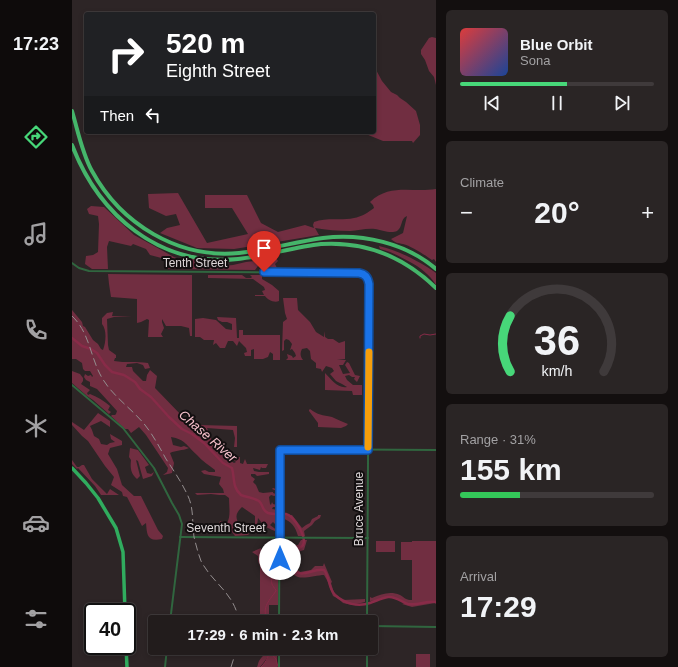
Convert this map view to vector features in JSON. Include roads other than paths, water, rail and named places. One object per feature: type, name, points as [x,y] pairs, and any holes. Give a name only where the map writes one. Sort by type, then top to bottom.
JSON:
[{"type":"highway","points":[[72,111],[91,169],[107,194],[130,218],[143,228],[167,241],[196,250],[238,253],[323,238],[349,237],[371,239],[389,244],[416,256],[436,270]]},
{"type":"highway","points":[[72,145],[94,187],[114,213],[137,233],[167,249],[193,257],[218,260],[238,259],[321,244],[355,246],[380,251],[396,258],[426,278],[436,288]]},
{"type":"highway","points":[[72,469],[98,498],[114,522],[123,556],[125,603]]},
{"type":"highway","points":[[126,655],[127,667]]},
{"type":"street","name":"Tenth Street","points":[[72,263],[78,268],[89,271],[359,273],[366,276]]},
{"type":"street","name":"Bruce Avenue","points":[[366,276],[369,284],[367,615]]},
{"type":"street","points":[[72,385],[122,428],[154,468],[179,515],[181,520],[181,529],[171,615]]},
{"type":"street","points":[[279,615],[280,450],[436,450]]},
{"type":"street","points":[[181,529],[182,532],[188,537]]},
{"type":"street","name":"Seventh Street","points":[[180,537],[368,538]]},
{"type":"street","points":[[378,626],[436,627]]},
{"type":"street","points":[[165,667],[166,655]]},
{"type":"street","points":[[279,655],[279,667]]},
{"type":"street","points":[[367,655],[367,667]]},
{"type":"waterway","points":[[420,338],[420,336],[424,334],[436,334]]},
{"type":"waterway","name":"Chase River","points":[[72,338],[82,346],[97,353],[112,372],[124,375],[135,382],[140,389],[151,397],[182,429],[204,443],[223,463],[232,468],[235,486],[241,495],[259,501],[268,513],[286,514],[293,519],[299,527],[304,541],[302,547],[287,553],[285,556],[290,568],[299,573],[324,570],[331,589],[335,595],[347,603],[361,605],[388,597],[396,598],[408,604],[436,602]]},
{"type":"waterway","points":[[266,615],[266,605],[276,591],[272,585],[272,579],[275,566],[279,560]]},
{"type":"waterway","points":[[261,667],[265,663],[268,655]]},
{"type":"waterway","points":[[273,655],[276,659],[278,667]]},
{"type":"railway","points":[[72,316],[78,323],[87,339],[99,373],[104,381],[113,393],[140,419],[148,429],[183,486],[190,501],[194,537],[201,561],[233,603],[238,615]]},
{"type":"railway","points":[[231,667],[235,655]]}]
